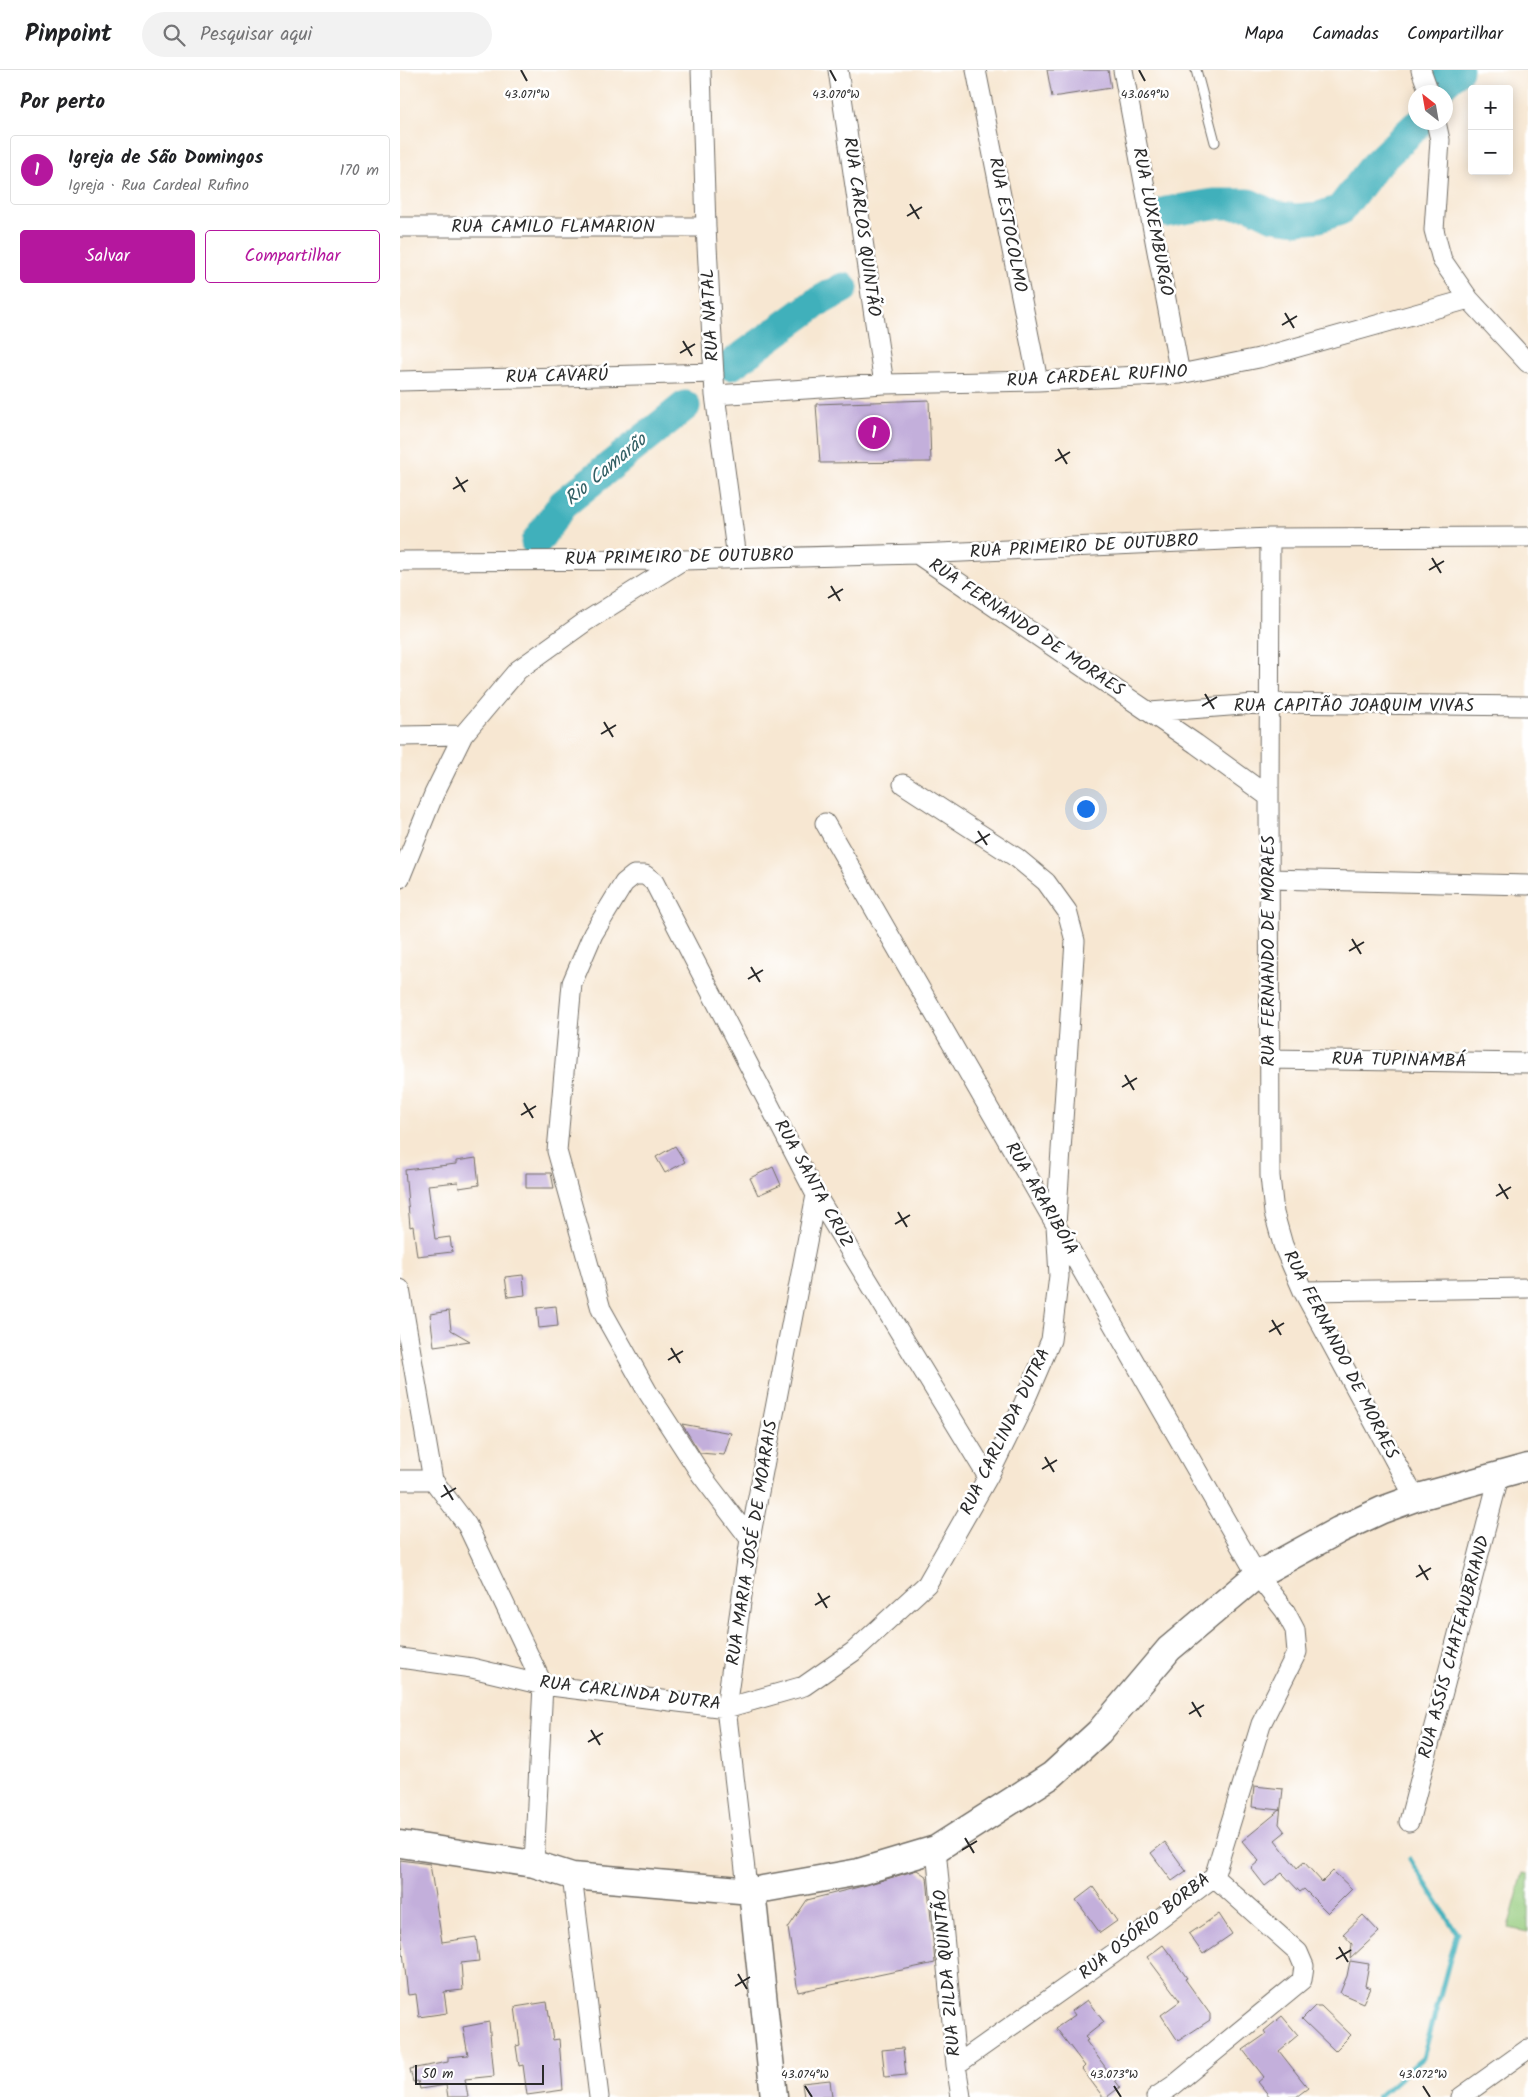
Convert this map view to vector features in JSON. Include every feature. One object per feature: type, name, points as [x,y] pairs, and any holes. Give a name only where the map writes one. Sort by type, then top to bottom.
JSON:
[{"type":"main road","points":[[400,1844],[534,1864],[572,1876],[752,1891],[859,1872],[936,1849],[1052,1775],[1100,1732],[1169,1649],[1257,1575],[1339,1530],[1415,1498],[1500,1473],[1528,1467]]},
{"type":"main road","points":[[752,1891],[774,2097]]},
{"type":"street","name":"RUA NATAL","points":[[701,70],[706,227],[715,395],[737,558]]},
{"type":"street","name":"RUA CARLOS QUINTÃO","points":[[838,70],[884,384]]},
{"type":"street","name":"RUA ESTOCOLMO","points":[[976,70],[1038,381]]},
{"type":"street","name":"RUA LUXEMBURGO","points":[[1123,70],[1180,374]]},
{"type":"street","points":[[1421,70],[1426,85]]},
{"type":"street","points":[[1438,130],[1440,140],[1434,230],[1442,260],[1469,299],[1528,363]]},
{"type":"street","name":"RUA CAMILO FLAMARION","points":[[400,227],[706,227]]},
{"type":"street","name":"RUA CARDEAL RUFINO","points":[[715,395],[884,384],[1038,381],[1180,374],[1258,358],[1469,299]]},
{"type":"street","name":"RUA CAVARÚ","points":[[400,381],[714,373]]},
{"type":"street","name":"RUA PRIMEIRO DE OUTUBRO","points":[[400,561],[683,560],[917,554],[1270,538],[1528,537]]},
{"type":"street","points":[[1269,796],[1270,538]]},
{"type":"street","name":"RUA FERNANDO DE MORAES","points":[[917,554],[1150,712],[1269,796],[1270,1176],[1274,1213],[1283,1245],[1303,1291],[1415,1498]]},
{"type":"street","points":[[400,878],[434,794],[463,735],[518,670],[585,622],[683,560]]},
{"type":"street","name":"RUA CAPITÃO JOAQUIM VIVAS","points":[[1150,712],[1269,703],[1528,706]]},
{"type":"street","points":[[400,736],[463,735]]},
{"type":"street","name":"RUA CARLINDA DUTRA","points":[[400,1658],[472,1668],[543,1685],[726,1708],[804,1686],[853,1652],[927,1584],[988,1477],[1020,1412],[1051,1340],[1059,1276],[1056,1225],[1075,941],[1067,911],[1046,882],[1017,858],[903,784]]},
{"type":"street","name":"RUA ARARIBÓIA","points":[[825,823],[1257,1575]]},
{"type":"street","name":"RUA SANTA CRUZ","points":[[750,1539],[702,1476],[647,1391],[601,1309],[557,1151],[572,984],[593,934],[624,883],[634,874],[645,874],[654,882],[816,1195],[988,1477]]},
{"type":"street","points":[[1269,879],[1528,885]]},
{"type":"street","name":"RUA TUPINAMBÁ","points":[[1269,1058],[1528,1063]]},
{"type":"street","name":"RUA MARIA JOSÉ DE MOARAIS","points":[[752,1891],[746,1878],[726,1708],[750,1539],[816,1195]]},
{"type":"street","points":[[1303,1291],[1528,1288]]},
{"type":"street","points":[[400,1289],[433,1480],[467,1525],[543,1685],[534,1864]]},
{"type":"street","name":"RUA ASSIS CHATEAUBRIAND","points":[[1410,1822],[1500,1473]]},
{"type":"street","points":[[400,1480],[433,1480]]},
{"type":"street","name":"RUA OSÓRIO BORBA","points":[[956,2065],[1113,1954],[1214,1877],[1261,1724],[1297,1652],[1295,1630],[1285,1611],[1257,1575]]},
{"type":"street","name":"RUA ZILDA QUINTÃO","points":[[936,1849],[956,2065],[961,2097]]},
{"type":"street","points":[[572,1876],[599,2097]]},
{"type":"street","points":[[1156,2097],[1181,2079],[1302,1980],[1304,1966],[1298,1952],[1214,1877]]},
{"type":"street","points":[[1461,2097],[1528,2049]]},
{"type":"lane","points":[[1196,70],[1215,142]]},
{"type":"green space","points":[[1523,1873],[1528,1874],[1528,1932],[1508,1928]]},
{"type":"building","points":[[1047,70],[1108,70],[1111,88],[1052,97]]},
{"type":"building","points":[[929,400],[931,462],[820,463],[816,404]]},
{"type":"building","points":[[675,1146],[685,1162],[665,1173],[656,1157]]},
{"type":"building","points":[[476,1158],[479,1185],[459,1188],[458,1182],[428,1185],[435,1239],[450,1237],[452,1252],[417,1256],[413,1226],[410,1227],[405,1170],[456,1164],[456,1161]]},
{"type":"building","points":[[773,1167],[781,1185],[758,1195],[750,1178]]},
{"type":"building","points":[[526,1173],[551,1173],[554,1188],[526,1188]]},
{"type":"building","points":[[523,1275],[525,1295],[508,1297],[505,1277]]},
{"type":"building","points":[[556,1306],[558,1326],[539,1328],[537,1308]]},
{"type":"building","points":[[449,1311],[451,1330],[470,1341],[434,1346],[430,1314]]},
{"type":"building","points":[[682,1424],[731,1433],[724,1455],[700,1453]]},
{"type":"building","points":[[1254,1786],[1283,1789],[1279,1824],[1285,1832],[1275,1840],[1297,1868],[1304,1862],[1322,1882],[1333,1871],[1352,1889],[1328,1913],[1304,1889],[1300,1892],[1282,1873],[1265,1886],[1251,1868],[1259,1861],[1242,1841],[1280,1810],[1252,1807]]},
{"type":"building","points":[[1165,1842],[1186,1871],[1172,1881],[1151,1853]]},
{"type":"building","points":[[400,1860],[430,1864],[442,1942],[476,1937],[479,1961],[461,1963],[463,1990],[444,1992],[447,2013],[419,2017],[416,1994],[408,1995],[400,1927]]},
{"type":"building","points":[[917,1870],[927,1877],[935,1963],[798,1992],[788,1928],[807,1900]]},
{"type":"building","points":[[1093,1887],[1117,1921],[1100,1933],[1076,1900]]},
{"type":"building","points":[[1219,1914],[1232,1934],[1203,1954],[1189,1934]]},
{"type":"building","points":[[1363,1915],[1379,1932],[1350,1959],[1352,1944],[1343,1934]]},
{"type":"building","points":[[1163,1945],[1210,2014],[1210,2020],[1178,2041],[1161,2015],[1180,2001],[1147,1957]]},
{"type":"building","points":[[1350,1961],[1369,1964],[1365,1986],[1370,1988],[1363,2003],[1340,1993],[1347,1976]]},
{"type":"building","points":[[1087,2000],[1104,2022],[1085,2037],[1088,2040],[1086,2041],[1120,2087],[1107,2097],[1103,2097],[1082,2069],[1085,2066],[1056,2028],[1075,2015],[1072,2011]]},
{"type":"building","points":[[547,2002],[553,2040],[559,2039],[563,2090],[527,2095],[523,2065],[519,2066],[516,2046],[520,2045],[515,2007]]},
{"type":"building","points":[[1315,2006],[1321,2006],[1351,2035],[1335,2051],[1302,2019]]},
{"type":"building","points":[[1282,2016],[1298,2035],[1279,2051],[1308,2088],[1296,2097],[1270,2097],[1258,2082],[1264,2077],[1243,2050],[1266,2034],[1264,2031]]},
{"type":"building","points":[[489,2022],[494,2076],[465,2079],[468,2097],[448,2097],[446,2085],[420,2089],[418,2081],[413,2082],[410,2069],[448,2062],[448,2057],[468,2055],[463,2027]]},
{"type":"building","points":[[903,2048],[906,2075],[885,2077],[882,2050]]},
{"type":"building","points":[[830,2080],[832,2097],[804,2097],[802,2083]]},
{"type":"waterway","name":"Rio Camarão","points":[[1442,84],[1458,70]]},
{"type":"waterway","name":"Rio Camarão","points":[[1166,212],[1213,204],[1249,204],[1274,216],[1297,219],[1319,217],[1340,210],[1375,165],[1412,130]]},
{"type":"waterway","name":"Rio Camarão","points":[[731,365],[816,303],[843,288]]},
{"type":"waterway","name":"Rio Camarão","points":[[536,542],[563,504],[685,406]]},
{"type":"waterway","points":[[1378,2097],[1423,2058],[1457,1933],[1410,1859]]},
{"type":"place","name":"Igreja de São Domingos","points":[[874,433]]}]
